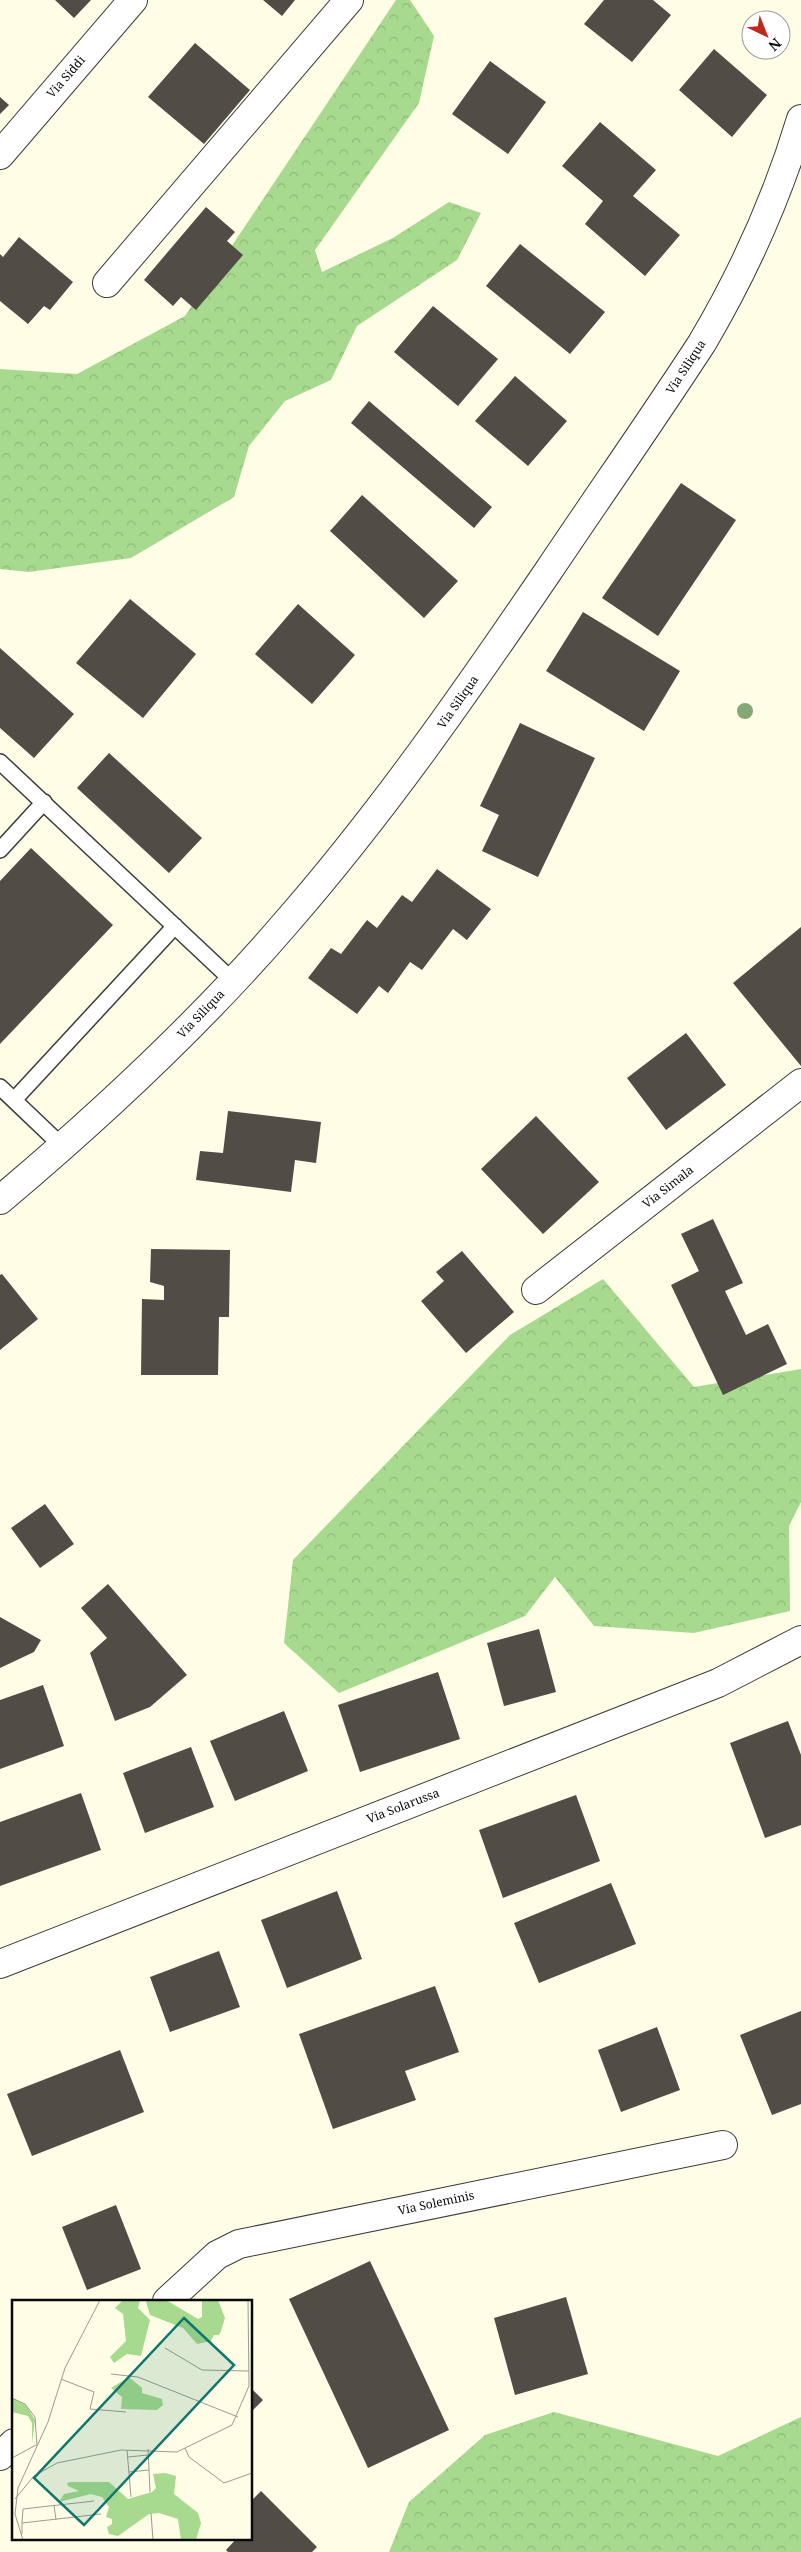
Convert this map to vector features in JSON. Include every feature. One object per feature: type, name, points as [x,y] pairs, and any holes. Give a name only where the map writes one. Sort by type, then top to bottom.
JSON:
[{"type":"street","name":"Via Siddi","points":[[0,155],[132,0]]},
{"type":"street","points":[[107,283],[348,0]]},
{"type":"street","name":"Via Siliqua","points":[[0,1200],[63,1147],[152,1063],[233,981],[284,925],[393,791],[461,699],[676,383],[725,303],[755,244],[782,179],[801,119]]},
{"type":"street","name":"Via Simala","points":[[536,1290],[801,1083]]},
{"type":"street","name":"Via Solarussa","points":[[0,1964],[718,1683],[801,1640]]},
{"type":"street","name":"Via Soleminis","points":[[168,2300],[217,2255],[239,2244],[723,2145]]},
{"type":"street","points":[[0,2456],[12,2445]]},
{"type":"lane","points":[[0,762],[233,981]]},
{"type":"lane","points":[[0,850],[44,802]]},
{"type":"lane","points":[[14,1100],[175,926]]},
{"type":"lane","points":[[0,1087],[63,1147]]},
{"type":"green space","points":[[396,0],[410,0],[434,36],[419,103],[315,250],[322,272],[393,238],[449,202],[481,213],[457,260],[357,326],[331,380],[285,401],[249,446],[234,497],[131,558],[29,572],[0,569],[0,369],[77,374],[185,316]]},
{"type":"green space","points":[[603,1279],[694,1387],[801,1369],[801,1502],[789,1526],[790,1611],[694,1633],[594,1626],[555,1577],[525,1616],[339,1693],[284,1643],[293,1560],[510,1335]]},
{"type":"green space","points":[[554,2412],[718,2456],[801,2417],[801,2552],[389,2552],[409,2502],[485,2435]]},
{"type":"building","points":[[55,0],[91,0],[74,18]]},
{"type":"building","points":[[263,0],[295,0],[282,16]]},
{"type":"building","points":[[604,0],[653,0],[671,15],[632,62],[584,24]]},
{"type":"building","points":[[195,43],[250,90],[204,144],[148,97]]},
{"type":"building","points":[[714,49],[767,95],[732,137],[679,90]]},
{"type":"building","points":[[490,61],[546,102],[508,154],[452,114]]},
{"type":"building","points":[[0,97],[9,105],[0,114]]},
{"type":"building","points":[[600,122],[656,170],[633,196],[680,235],[645,276],[585,224],[603,201],[562,166]]},
{"type":"building","points":[[206,207],[235,232],[227,241],[243,255],[196,310],[181,297],[173,306],[144,280]]},
{"type":"building","points":[[19,237],[73,282],[50,310],[44,306],[28,324],[0,301],[0,254],[3,257]]},
{"type":"building","points":[[520,244],[605,312],[570,354],[486,286]]},
{"type":"building","points":[[433,306],[498,359],[458,406],[394,352]]},
{"type":"building","points":[[515,376],[567,421],[528,466],[475,421]]},
{"type":"building","points":[[369,401],[492,507],[474,528],[351,423]]},
{"type":"building","points":[[681,483],[736,520],[658,636],[602,598]]},
{"type":"building","points":[[362,495],[458,581],[424,618],[330,531]]},
{"type":"building","points":[[130,599],[196,654],[143,718],[76,663]]},
{"type":"building","points":[[298,604],[355,655],[312,704],[255,654]]},
{"type":"building","points":[[583,612],[680,671],[644,731],[546,671]]},
{"type":"building","points":[[0,648],[74,714],[34,758],[0,728]]},
{"type":"building","points":[[520,723],[595,758],[538,877],[482,851],[499,815],[480,806]]},
{"type":"building","points":[[109,753],[202,838],[169,873],[77,788]]},
{"type":"building","points":[[31,848],[113,925],[0,1044],[0,881]]},
{"type":"building","points":[[437,869],[491,909],[467,940],[453,929],[422,970],[410,962],[388,993],[379,986],[357,1014],[308,978],[331,948],[341,954],[367,920],[377,928],[402,895],[412,902]]},
{"type":"building","points":[[801,927],[801,1066],[733,983]]},
{"type":"building","points":[[686,1033],[726,1085],[666,1130],[627,1078]]},
{"type":"building","points":[[228,1111],[321,1122],[316,1163],[295,1160],[291,1192],[196,1180],[200,1151],[223,1153]]},
{"type":"building","points":[[536,1116],[599,1182],[543,1234],[481,1169]]},
{"type":"building","points":[[713,1219],[743,1283],[725,1291],[746,1335],[768,1324],[787,1364],[723,1395],[671,1285],[699,1271],[681,1234]]},
{"type":"building","points":[[151,1249],[230,1250],[229,1317],[219,1317],[218,1375],[141,1375],[142,1299],[164,1300],[164,1286],[150,1282]]},
{"type":"building","points":[[462,1251],[514,1312],[466,1353],[421,1301],[444,1281],[436,1272]]},
{"type":"building","points":[[2,1274],[38,1319],[0,1350],[0,1275]]},
{"type":"building","points":[[45,1504],[74,1544],[40,1568],[11,1528]]},
{"type":"building","points":[[108,1584],[187,1675],[150,1707],[115,1721],[90,1653],[107,1638],[81,1608]]},
{"type":"building","points":[[0,1617],[41,1640],[34,1652],[0,1668]]},
{"type":"building","points":[[539,1629],[556,1692],[504,1706],[487,1643]]},
{"type":"building","points":[[438,1672],[460,1739],[360,1772],[338,1705]]},
{"type":"building","points":[[43,1685],[64,1746],[0,1769],[0,1700]]},
{"type":"building","points":[[284,1711],[308,1771],[235,1801],[210,1741]]},
{"type":"building","points":[[788,1721],[801,1755],[801,1825],[765,1838],[730,1743]]},
{"type":"building","points":[[191,1747],[214,1807],[145,1833],[123,1773]]},
{"type":"building","points":[[81,1793],[101,1850],[0,1886],[0,1822]]},
{"type":"building","points":[[576,1795],[600,1861],[503,1898],[479,1830]]},
{"type":"building","points":[[611,1883],[636,1944],[539,1983],[514,1923]]},
{"type":"building","points":[[337,1891],[362,1959],[287,1988],[261,1920]]},
{"type":"building","points":[[219,1951],[240,2007],[170,2032],[150,1977]]},
{"type":"building","points":[[435,1986],[459,2052],[405,2071],[416,2100],[333,2129],[299,2034]]},
{"type":"building","points":[[801,2011],[801,2104],[772,2115],[740,2035]]},
{"type":"building","points":[[657,2027],[680,2090],[621,2112],[598,2050]]},
{"type":"building","points":[[120,2050],[144,2112],[32,2156],[7,2094]]},
{"type":"building","points":[[116,2205],[141,2269],[87,2290],[62,2227]]},
{"type":"building","points":[[370,2261],[449,2430],[368,2468],[289,2299]]},
{"type":"building","points":[[566,2297],[588,2374],[515,2395],[494,2318]]},
{"type":"building","points":[[252,2389],[263,2400],[252,2411]]},
{"type":"building","points":[[261,2491],[317,2547],[312,2552],[228,2552],[226,2550],[235,2540],[252,2540],[252,2500]]}]
